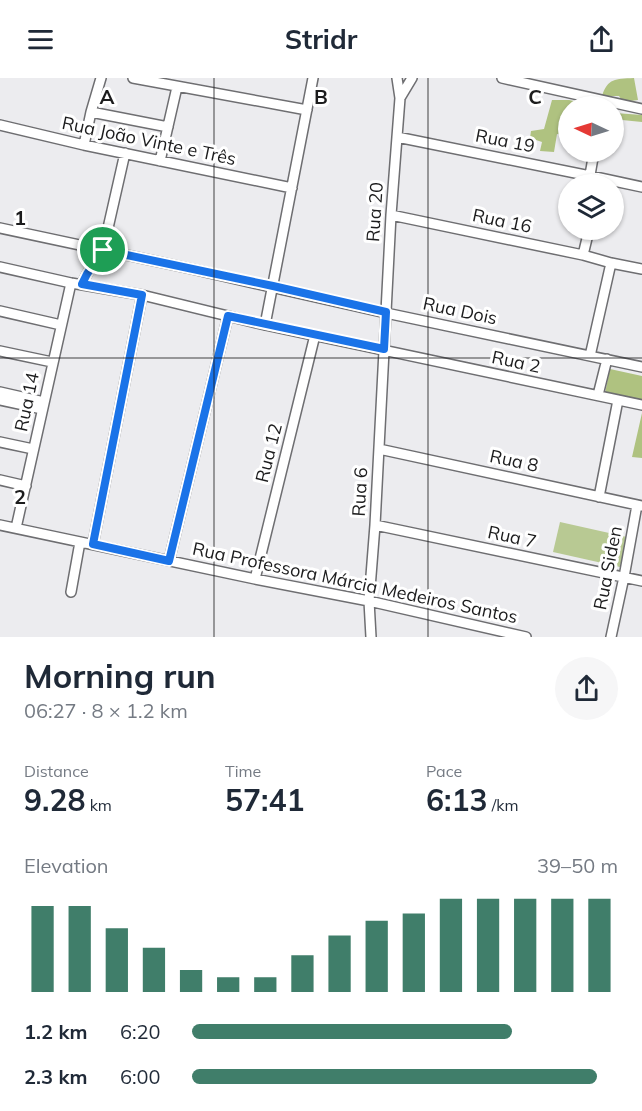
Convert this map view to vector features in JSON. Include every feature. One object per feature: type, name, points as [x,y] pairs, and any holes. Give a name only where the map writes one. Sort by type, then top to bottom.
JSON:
[{"type":"street","points":[[84,146],[101,78]]},
{"type":"street","points":[[136,78],[307,110]]},
{"type":"street","points":[[265,325],[313,78]]},
{"type":"street","name":"Rua 20","points":[[384,349],[381,311],[400,98],[397,78]]},
{"type":"street","points":[[400,98],[412,78]]},
{"type":"street","points":[[502,78],[539,82],[579,96]]},
{"type":"street","points":[[160,161],[177,87]]},
{"type":"street","points":[[624,107],[642,110]]},
{"type":"street","points":[[91,112],[168,127]]},
{"type":"street","name":"Rua João Vinte e Três","points":[[0,125],[84,146],[292,188]]},
{"type":"street","name":"Rua 19","points":[[397,137],[580,174]]},
{"type":"street","points":[[82,284],[103,250],[125,153]]},
{"type":"street","name":"Rua 19","points":[[624,184],[642,187]]},
{"type":"street","name":"Rua 16","points":[[391,215],[642,269]]},
{"type":"street","name":"Rua Dois","points":[[0,228],[642,367]]},
{"type":"street","points":[[584,255],[587,240]]},
{"type":"street","points":[[590,356],[611,263]]},
{"type":"street","name":"Rua 2","points":[[0,267],[71,283],[142,295],[265,325],[642,405]]},
{"type":"street","name":"Rua 14","points":[[16,528],[71,283]]},
{"type":"street","points":[[93,544],[142,295]]},
{"type":"street","points":[[0,311],[61,325]]},
{"type":"street","points":[[169,561],[228,316]]},
{"type":"street","name":"Rua 12","points":[[255,579],[315,335]]},
{"type":"street","name":"Rua 6","points":[[371,637],[369,602],[384,349]]},
{"type":"street","points":[[0,351],[52,362]]},
{"type":"street","points":[[598,395],[607,359]]},
{"type":"street","points":[[0,392],[43,405]]},
{"type":"street","points":[[0,400],[43,405]]},
{"type":"street","points":[[599,496],[618,400]]},
{"type":"street","points":[[0,442],[33,449]]},
{"type":"street","name":"Rua 8","points":[[379,449],[639,505]]},
{"type":"street","points":[[0,480],[26,486]]},
{"type":"street","name":"Rua Siden","points":[[610,637],[639,505]]},
{"type":"street","name":"Rua Professora Márcia Medeiros Santos","points":[[0,525],[526,637]]},
{"type":"street","name":"Rua 7","points":[[375,525],[642,581]]},
{"type":"street","points":[[71,592],[80,542]]},
{"type":"green space","points":[[634,78],[638,100],[624,102],[624,96],[602,96],[610,83]]},
{"type":"green space","points":[[552,100],[558,100],[558,134],[554,152],[540,151],[542,142],[530,138],[531,131],[544,129]]},
{"type":"green space","points":[[624,114],[642,115],[642,122],[624,120]]},
{"type":"green space","points":[[610,369],[642,376],[642,401],[605,393]]},
{"type":"green space","points":[[642,413],[642,458],[632,457]]},
{"type":"green space","points":[[560,522],[627,537],[620,567],[553,552]]},
{"type":"route","points":[[103,250],[386,312],[384,349],[228,316],[169,561],[93,544],[142,295],[82,284],[103,250]]}]
